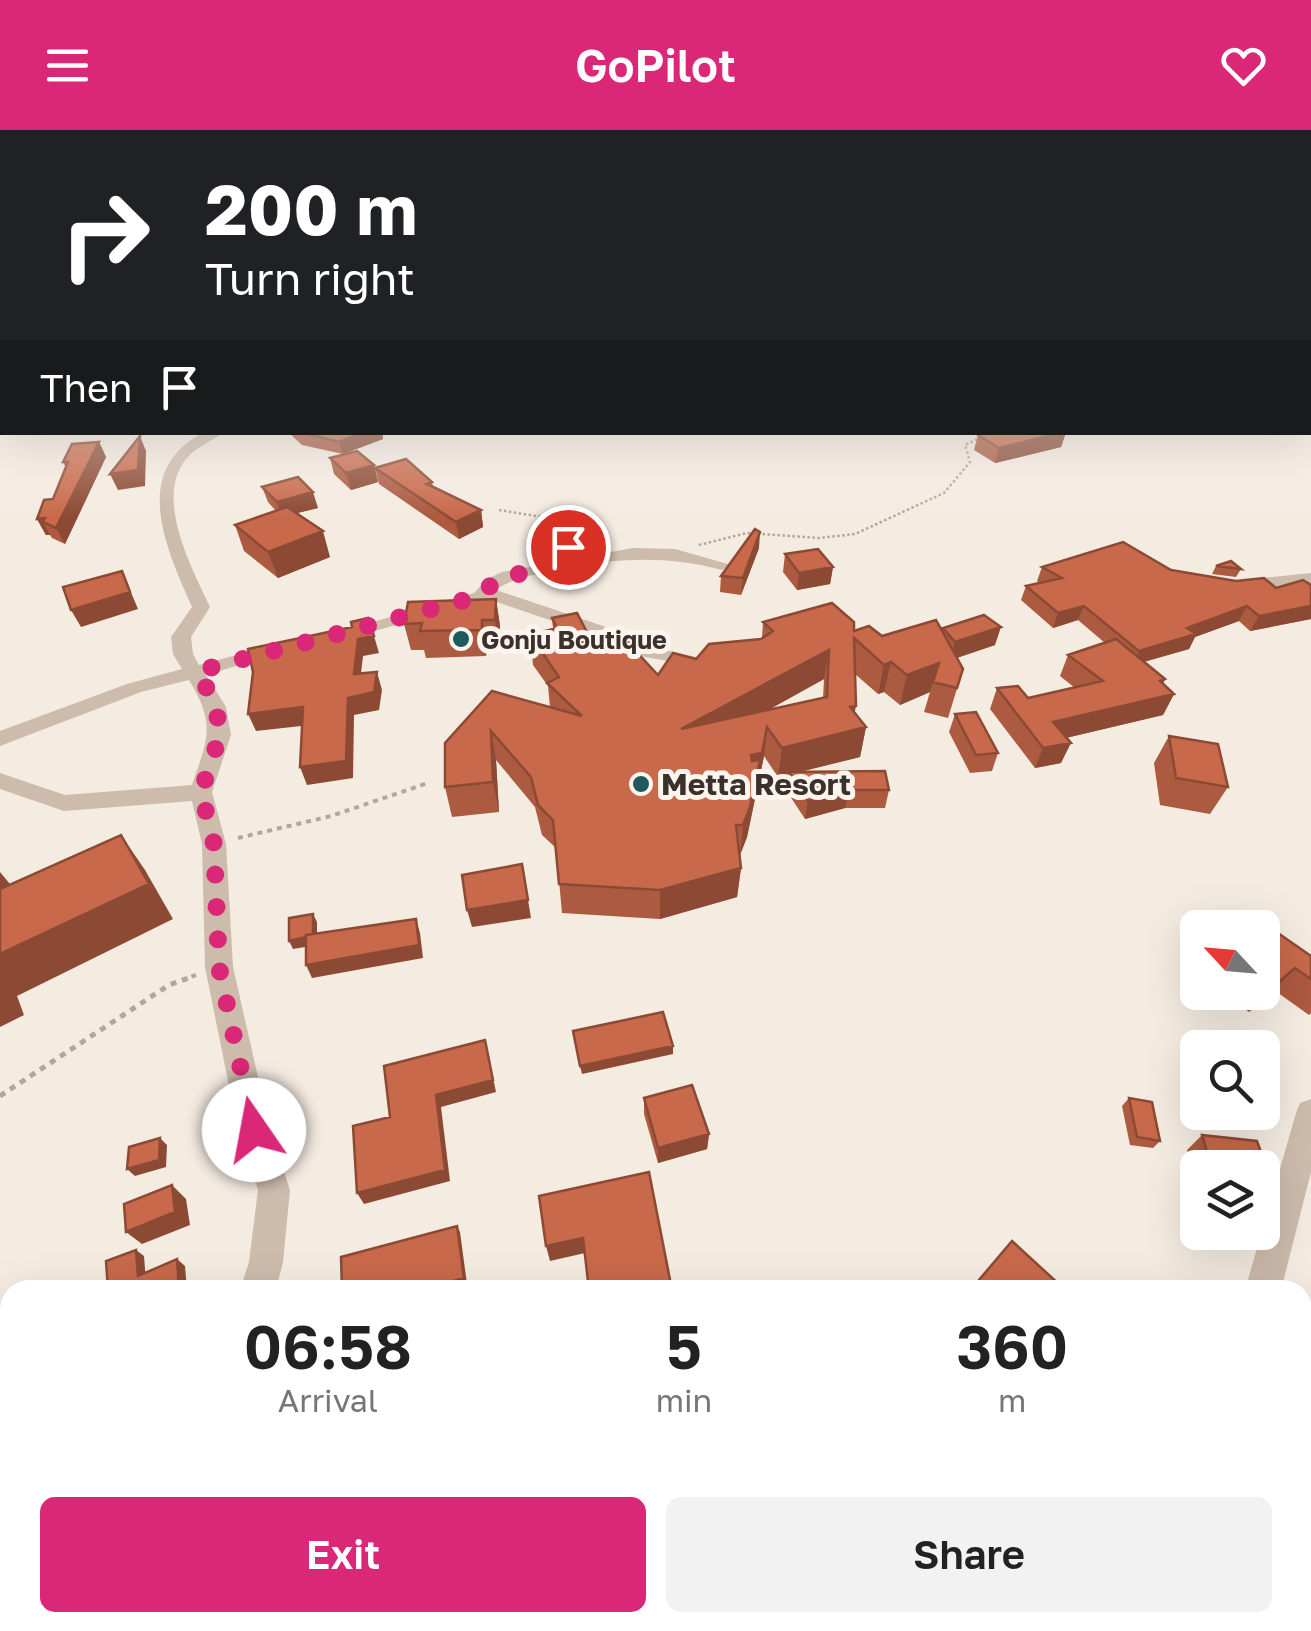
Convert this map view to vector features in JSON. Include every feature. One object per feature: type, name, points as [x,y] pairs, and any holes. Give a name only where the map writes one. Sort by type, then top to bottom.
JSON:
[{"type":"street","points":[[211,435],[192,444],[169,477],[166,518],[201,607],[181,636],[183,654],[198,671],[216,707],[220,735],[201,792],[214,844],[219,967],[254,1130],[274,1190],[261,1280]]},
{"type":"street","points":[[480,596],[496,580],[618,550],[688,554],[722,565]]},
{"type":"street","points":[[1215,584],[1311,578]]},
{"type":"street","points":[[0,738],[95,700],[492,594],[688,665],[722,664]]},
{"type":"street","points":[[0,781],[64,803],[201,792]]},
{"type":"street","points":[[1266,1280],[1311,1112]]},
{"type":"path","points":[[688,554],[712,537],[765,533],[836,538],[872,529],[895,512],[952,491],[970,462],[965,445],[986,435]]},
{"type":"path","points":[[499,510],[536,510],[558,520],[577,538],[544,558],[534,570]]},
{"type":"path","points":[[214,844],[332,816],[428,783]]},
{"type":"path","points":[[0,1096],[169,985],[219,967]]},
{"type":"building","points":[[311,435],[356,435],[339,442]]},
{"type":"building","points":[[978,435],[1052,435],[999,448]]},
{"type":"building","points":[[140,436],[138,470],[110,474]]},
{"type":"building","points":[[99,442],[56,528],[43,522],[45,518],[37,519],[44,500],[53,499],[72,444]]},
{"type":"building","points":[[357,451],[374,465],[346,473],[330,458]]},
{"type":"building","points":[[406,459],[432,482],[427,484],[481,510],[456,522],[375,468]]},
{"type":"building","points":[[298,477],[313,492],[277,502],[262,487]]},
{"type":"building","points":[[287,507],[323,531],[268,552],[235,525]]},
{"type":"building","points":[[755,529],[760,532],[743,578],[721,576]]},
{"type":"building","points":[[1123,542],[1171,570],[1236,581],[1264,578],[1276,588],[1303,580],[1311,585],[1311,606],[1259,616],[1247,606],[1187,628],[1196,634],[1139,651],[1084,606],[1058,613],[1026,586],[1062,578],[1042,567]]},
{"type":"building","points":[[818,549],[833,567],[799,573],[785,554]]},
{"type":"building","points":[[1231,561],[1241,569],[1216,566]]},
{"type":"building","points":[[122,571],[130,592],[71,610],[63,587]]},
{"type":"building","points":[[496,599],[495,620],[482,620],[482,630],[420,631],[422,623],[404,624],[408,602]]},
{"type":"building","points":[[832,603],[854,622],[854,631],[869,626],[882,636],[936,620],[963,669],[957,688],[933,682],[939,663],[907,675],[891,662],[884,665],[854,638],[856,706],[850,707],[866,727],[782,748],[767,727],[762,753],[751,755],[752,761],[760,760],[750,807],[743,825],[736,825],[741,868],[660,890],[559,884],[553,820],[538,805],[531,777],[491,731],[493,782],[445,787],[445,743],[492,691],[582,716],[547,683],[559,677],[530,635],[557,628],[552,618],[577,613],[590,638],[616,630],[658,675],[673,653],[696,659],[709,644],[761,639],[773,631],[763,622]],"holes":[[[829,650],[827,697],[681,729]]]},
{"type":"building","points":[[984,615],[1001,627],[955,642],[943,628]]},
{"type":"building","points":[[368,618],[374,636],[358,639],[354,674],[377,672],[374,692],[348,698],[346,761],[300,767],[303,707],[248,714],[253,672],[248,649],[352,627],[351,622]]},
{"type":"building","points":[[1116,639],[1165,679],[1160,681],[1174,694],[1053,722],[1071,743],[1043,748],[997,688],[1018,686],[1028,698],[1103,681],[1068,655]]},
{"type":"building","points":[[976,712],[998,753],[976,755],[955,714]]},
{"type":"building","points":[[1169,736],[1218,744],[1228,787],[1176,778]]},
{"type":"building","points":[[885,771],[889,790],[849,790],[808,801],[789,772]]},
{"type":"building","points":[[121,835],[149,884],[0,954],[0,889]]},
{"type":"building","points":[[522,864],[528,900],[467,910],[462,875]]},
{"type":"building","points":[[313,914],[313,934],[289,941],[289,918]]},
{"type":"building","points":[[416,919],[419,945],[306,965],[306,935]]},
{"type":"building","points":[[1280,934],[1311,956],[1311,979],[1295,968],[1280,981]]},
{"type":"building","points":[[663,1012],[673,1046],[580,1066],[573,1031]]},
{"type":"building","points":[[485,1040],[493,1080],[436,1095],[445,1170],[357,1193],[353,1126],[390,1117],[384,1066]]},
{"type":"building","points":[[692,1085],[709,1134],[658,1148],[644,1098]]},
{"type":"building","points":[[1129,1098],[1152,1102],[1160,1141],[1137,1137]]},
{"type":"building","points":[[1202,1135],[1257,1141],[1260,1150],[1207,1150]]},
{"type":"building","points":[[160,1138],[159,1160],[127,1169],[129,1147]]},
{"type":"building","points":[[649,1172],[670,1280],[588,1280],[583,1238],[546,1246],[539,1196]]},
{"type":"building","points":[[172,1185],[175,1212],[126,1232],[124,1204]]},
{"type":"building","points":[[457,1226],[464,1278],[342,1280],[341,1257]]},
{"type":"building","points":[[1012,1241],[1054,1280],[979,1280]]},
{"type":"building","points":[[136,1250],[138,1276],[177,1259],[178,1280],[107,1280],[106,1261]]},
{"type":"place","name":"Gonju Boutique","points":[[461,639]]},
{"type":"place","name":"Metta Resort","points":[[641,784]]},
{"type":"route","points":[[254,1130],[219,967],[214,844],[201,792],[220,735],[216,707],[198,671],[480,596],[496,580],[534,570],[544,558],[568,547]]}]
